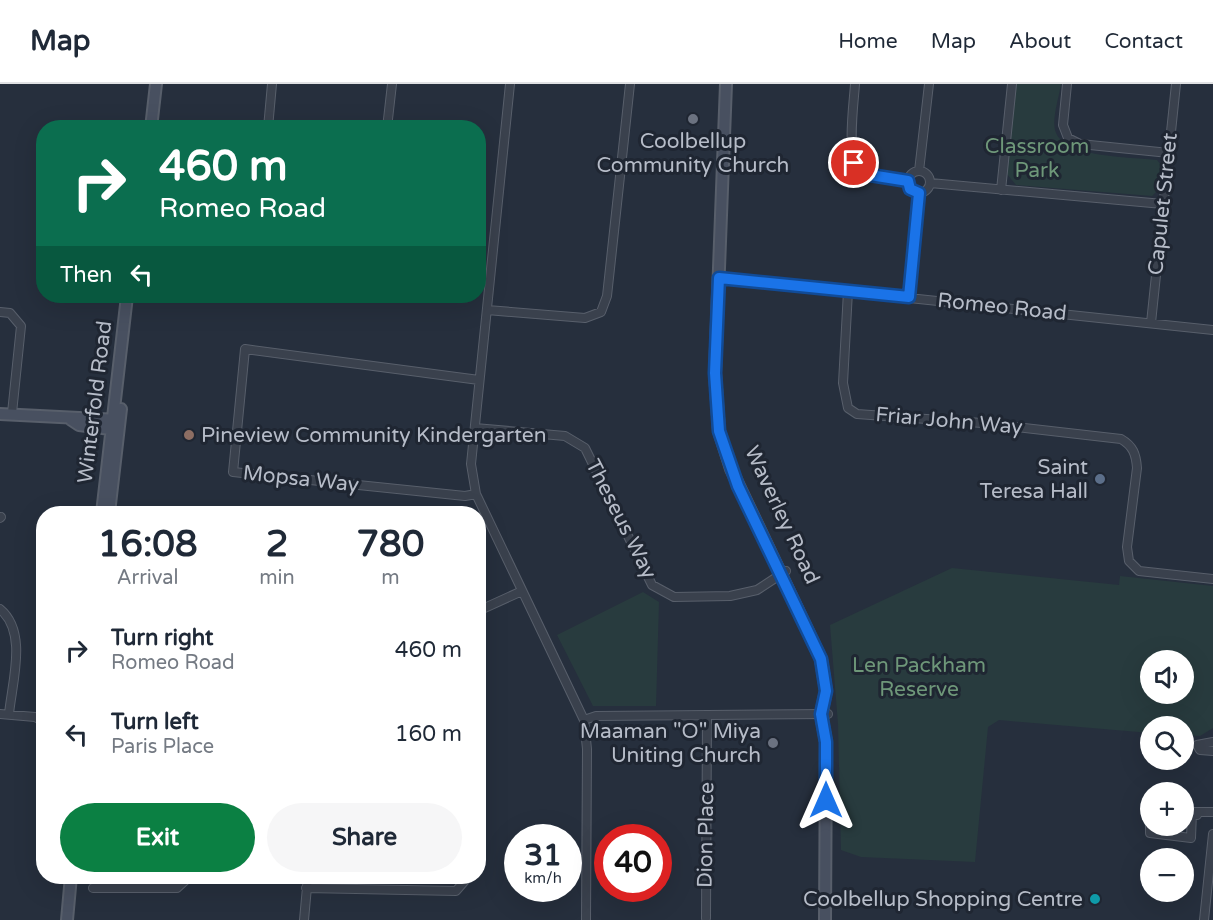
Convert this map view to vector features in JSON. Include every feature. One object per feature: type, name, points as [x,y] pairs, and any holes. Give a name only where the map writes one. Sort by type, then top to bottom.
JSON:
[{"type":"street","points":[[145,120],[149,84]]},
{"type":"street","points":[[152,120],[156,84]]},
{"type":"street","points":[[269,120],[272,84]]},
{"type":"street","points":[[388,120],[392,84]]},
{"type":"street","points":[[482,506],[476,494],[471,464],[510,84]]},
{"type":"street","points":[[487,310],[585,318],[601,312],[607,296],[630,84]]},
{"type":"street","name":"Waverley Road","points":[[722,279],[726,84]]},
{"type":"street","name":"Waverley Road","points":[[731,84],[715,373],[719,431],[738,486],[785,576],[821,659],[826,691],[824,714],[826,742],[825,920]]},
{"type":"street","points":[[855,84],[852,156],[857,169],[864,174],[908,181]]},
{"type":"street","points":[[919,171],[928,84]]},
{"type":"street","points":[[1000,190],[1012,84]]},
{"type":"street","points":[[1067,84],[1063,125],[1068,138],[1080,144],[1169,153]]},
{"type":"street","name":"Capulet Street","points":[[1150,323],[1176,84]]},
{"type":"street","points":[[919,171],[927,175],[930,183],[925,192],[919,193],[910,189],[908,181],[910,175],[919,171]]},
{"type":"street","points":[[930,183],[1163,204]]},
{"type":"street","points":[[909,297],[919,193]]},
{"type":"street","name":"Romeo Road","points":[[722,279],[1213,330]]},
{"type":"street","name":"Friar John Way","points":[[848,291],[844,397],[848,408],[857,414],[1111,436],[1131,445],[1136,455],[1137,468],[1127,547],[1129,561],[1139,571],[1213,579]]},
{"type":"street","name":"Winterfold Road","points":[[110,506],[126,303]]},
{"type":"street","name":"Winterfold Road","points":[[103,506],[132,303]]},
{"type":"street","points":[[0,312],[10,313],[21,326],[12,413]]},
{"type":"street","name":"Mopsa Way","points":[[476,494],[465,496],[233,472],[245,349],[479,380]]},
{"type":"street","points":[[0,414],[70,418],[79,425],[116,425]]},
{"type":"street","name":"Theseus Way","points":[[475,428],[565,436],[585,448],[652,585],[674,597],[741,594],[785,576]]},
{"type":"street","points":[[486,515],[584,720],[587,749],[586,920]]},
{"type":"street","points":[[486,607],[522,591]]},
{"type":"street","points":[[0,609],[10,618],[17,641],[4,714],[35,717]]},
{"type":"street","points":[[584,720],[596,716],[707,715],[752,712],[824,714]]},
{"type":"street","name":"Waverley Road","points":[[824,714],[832,740],[831,920]]},
{"type":"street","name":"Dion Place","points":[[706,918],[707,715]]},
{"type":"street","points":[[1213,742],[1197,746],[1200,750],[1213,751]]},
{"type":"street","points":[[1194,816],[1213,814]]},
{"type":"street","points":[[1204,920],[1213,834]]},
{"type":"street","points":[[1167,836],[1184,839],[1191,838],[1191,836]]},
{"type":"street","points":[[60,920],[64,884]]},
{"type":"street","points":[[67,920],[71,884]]},
{"type":"street","points":[[93,888],[177,888],[181,884]]},
{"type":"street","points":[[304,920],[307,884]]},
{"type":"street","points":[[306,888],[456,891],[462,884]]},
{"type":"green space","name":"Classroom Park","points":[[1016,84],[1061,84],[1054,125],[1060,139],[1083,151],[1115,157],[1157,160],[1161,165],[1157,191],[1152,196],[1016,185],[1007,174]]},
{"type":"green space","name":"Len Packham Reserve","points":[[952,568],[1119,585],[1120,576],[1213,586],[1213,728],[1200,736],[1194,736],[1194,716],[1140,716],[1140,732],[999,720],[988,727],[975,862],[861,857],[841,850],[838,724],[830,625]]},
{"type":"green space","points":[[643,592],[659,602],[656,706],[593,706],[557,635]]},
{"type":"place","name":"Coolbellup Community Church","points":[[693,119]]},
{"type":"place","name":"Pineview Community Kindergarten","points":[[189,435]]},
{"type":"place","name":"Saint Teresa Hall","points":[[1100,479]]},
{"type":"place","name":"Maaman \"O\" Miya Uniting Church","points":[[773,743]]},
{"type":"place","name":"Coolbellup Shopping Centre","points":[[1095,899]]},
{"type":"route","points":[[826,800],[826,742],[821,714],[826,691],[821,659],[738,486],[719,431],[715,394],[719,278],[909,297],[919,193],[910,189],[908,181],[864,174],[857,169],[854,163]]}]
